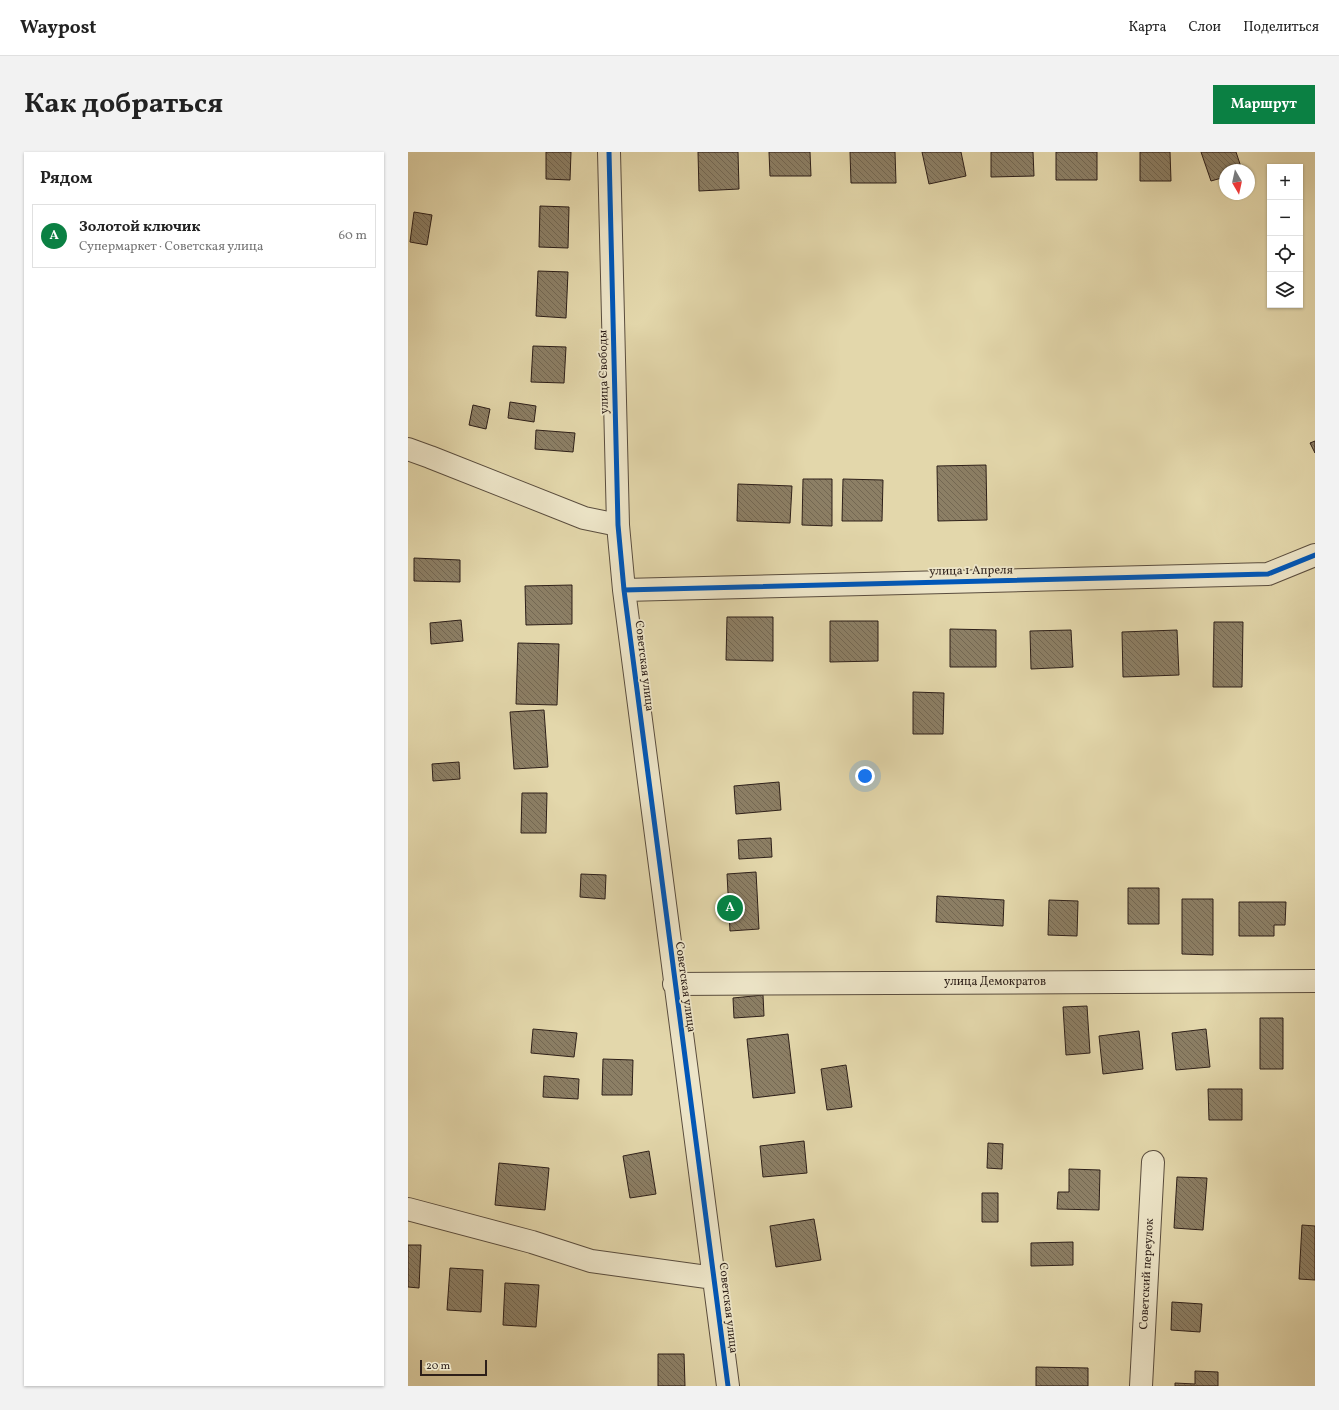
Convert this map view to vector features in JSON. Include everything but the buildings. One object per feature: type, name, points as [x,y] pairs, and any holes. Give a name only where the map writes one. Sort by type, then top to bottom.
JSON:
[{"type":"street","name":"улица Свободы","points":[[609,152],[618,525],[624,590]]},
{"type":"street","points":[[408,450],[430,457],[584,518],[618,525]]},
{"type":"street","name":"улица 1 Апреля","points":[[624,590],[1268,574],[1315,555]]},
{"type":"street","name":"Советская улица","points":[[624,590],[674,984],[728,1386]]},
{"type":"street","name":"улица Демократов","points":[[674,984],[1315,981]]},
{"type":"street","name":"Советский переулок","points":[[1141,1386],[1153,1162]]},
{"type":"street","points":[[408,1209],[532,1242],[591,1261],[714,1278]]},
{"type":"cycle path","points":[[609,152],[618,525],[624,590],[728,1386]]},
{"type":"cycle path","points":[[624,590],[1268,574],[1315,555]]},
{"type":"place","name":"Золотой ключик","points":[[730,908]]}]
